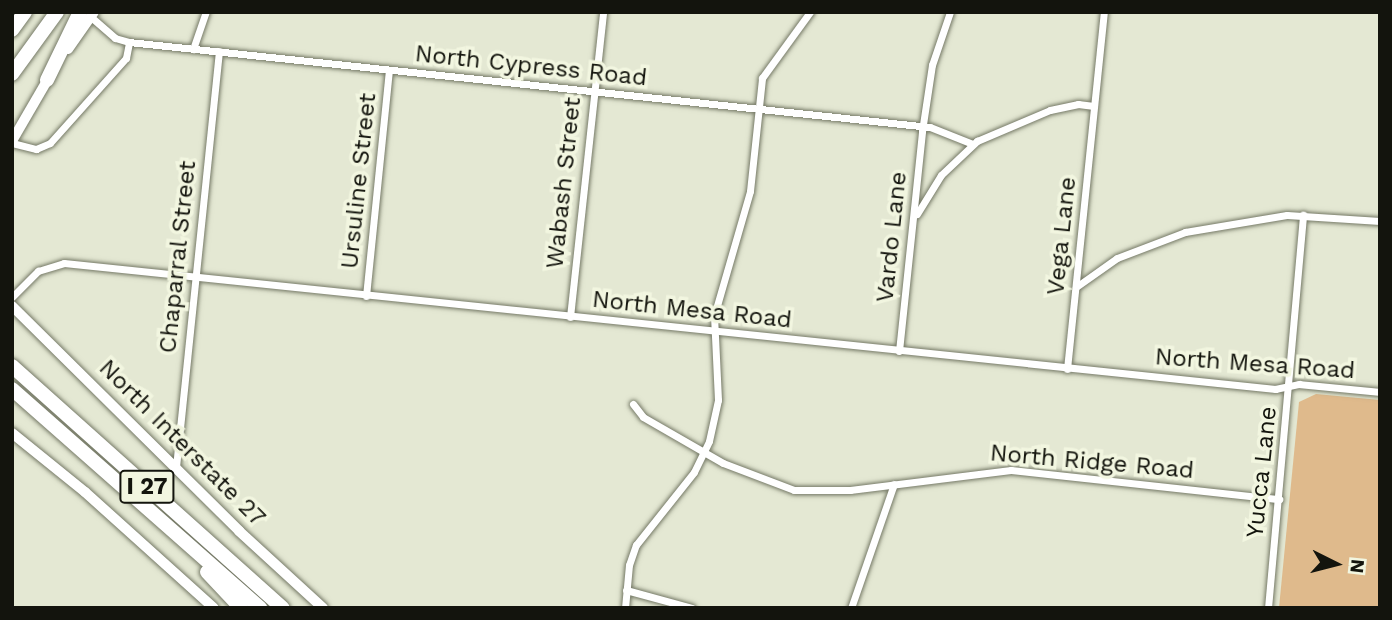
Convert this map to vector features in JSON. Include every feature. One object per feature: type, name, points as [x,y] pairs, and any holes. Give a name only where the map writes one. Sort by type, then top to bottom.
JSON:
[{"type":"highway","points":[[12,30],[25,12]]},
{"type":"highway","points":[[12,74],[57,12]]},
{"type":"highway","points":[[47,80],[88,14]]},
{"type":"highway","name":"I 27","points":[[12,366],[283,608]]},
{"type":"highway","name":"I 27","points":[[12,389],[260,608]]},
{"type":"highway","points":[[134,495],[241,608]]},
{"type":"main road","points":[[12,142],[47,80]]},
{"type":"main road","name":"North Interstate 27","points":[[12,306],[323,608]]},
{"type":"main road","points":[[12,433],[214,608]]},
{"type":"street","points":[[193,49],[206,12]]},
{"type":"street","name":"Wabash Street","points":[[570,317],[603,12]]},
{"type":"street","points":[[625,608],[626,590],[636,545],[706,452],[718,400],[714,332],[716,304],[750,191],[762,78],[810,12]]},
{"type":"street","name":"Vardo Lane","points":[[899,351],[922,127],[932,65],[950,12]]},
{"type":"street","name":"Vega Lane","points":[[1068,369],[1104,12]]},
{"type":"street","name":"North Cypress Road","points":[[88,14],[115,38],[129,42],[922,127],[973,144]]},
{"type":"street","points":[[12,142],[36,149],[50,143],[126,58],[129,42]]},
{"type":"street","name":"Chaparral Street","points":[[176,467],[219,51]]},
{"type":"street","name":"Ursuline Street","points":[[366,296],[390,70]]},
{"type":"street","points":[[914,220],[941,175],[973,144],[1050,110],[1094,106]]},
{"type":"street","points":[[1076,287],[1117,258],[1160,239],[1303,215],[1380,221]]},
{"type":"street","name":"Yucca Lane","points":[[1268,608],[1290,385],[1303,215]]},
{"type":"street","name":"North Mesa Road","points":[[12,296],[38,271],[57,263],[1068,369],[1275,389],[1290,385],[1380,392]]},
{"type":"street","name":"North Ridge Road","points":[[634,404],[643,417],[744,474],[794,490],[828,492],[1011,470],[1279,499]]},
{"type":"street","points":[[851,608],[894,484]]},
{"type":"street","points":[[626,590],[692,608]]},
{"type":"shaded area","points":[[1316,394],[1380,400],[1380,608],[1279,608],[1299,402]]}]
